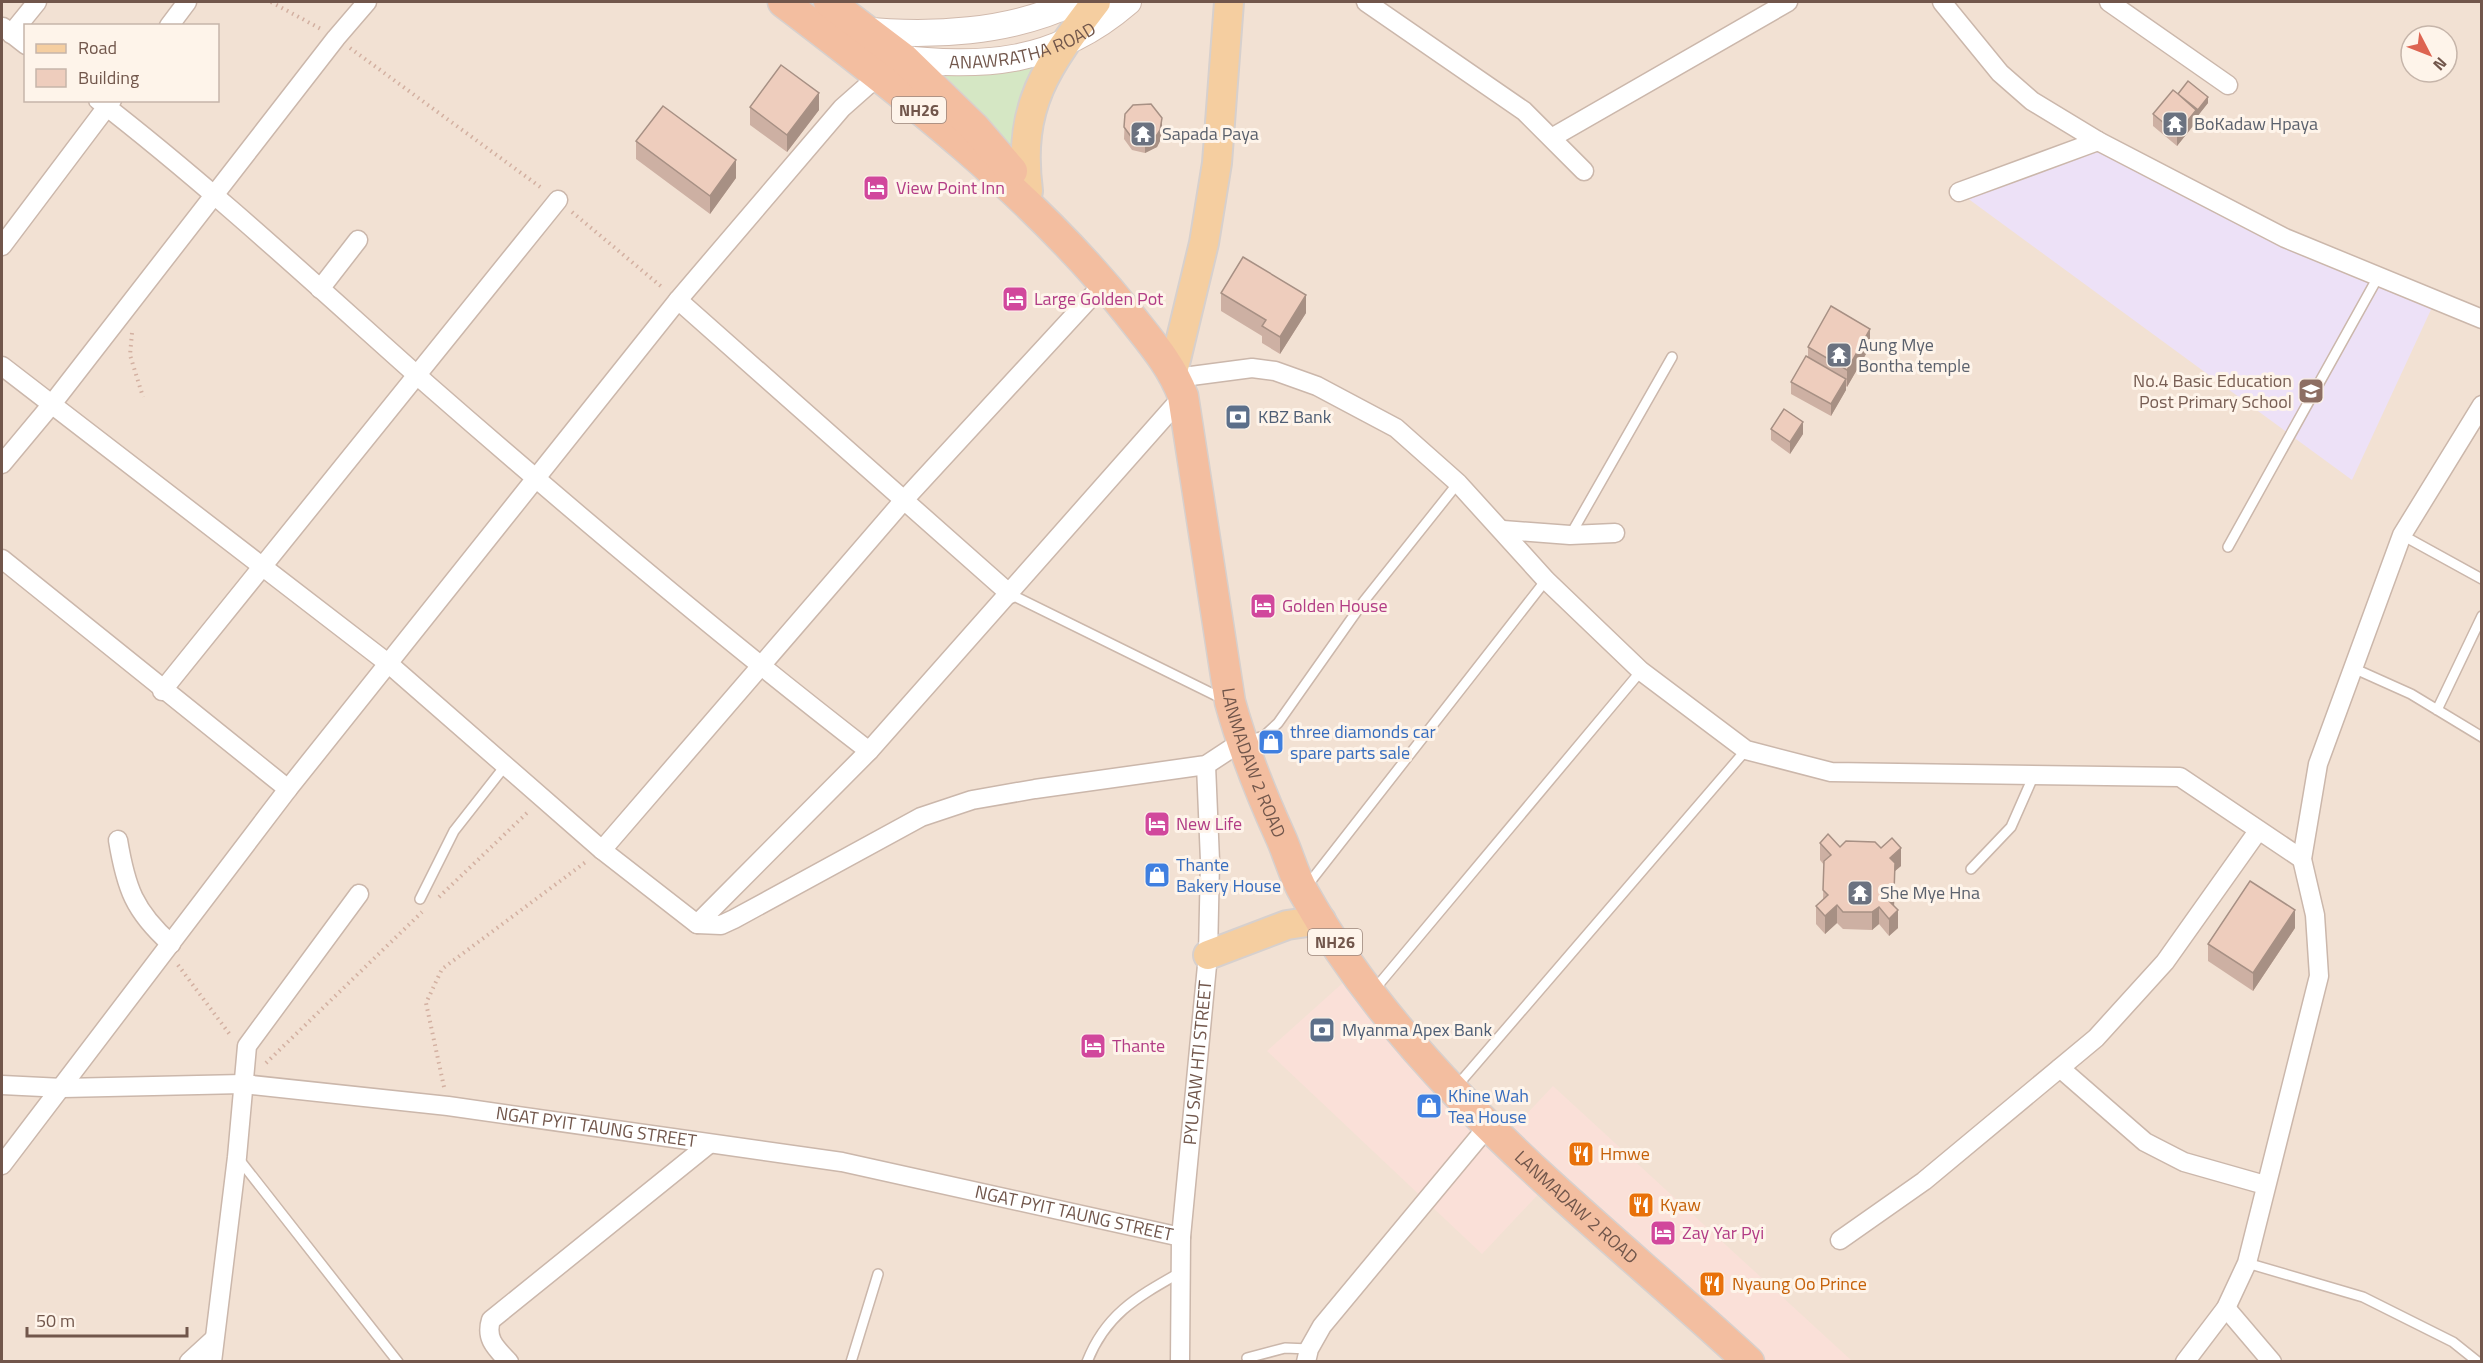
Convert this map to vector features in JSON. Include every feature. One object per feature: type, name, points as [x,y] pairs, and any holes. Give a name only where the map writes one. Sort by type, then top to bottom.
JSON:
[{"type":"highway","name":"ANAWRATHA ROAD","points":[[783,2],[822,13],[856,41],[878,74],[1051,225]]},
{"type":"highway","name":"ANAWRATHA ROAD","points":[[856,41],[904,59],[975,128],[1028,191],[1051,225]]},
{"type":"highway","name":"NH26","points":[[1051,225],[1104,283],[1177,382]]},
{"type":"highway","name":"LANMADAW 2 ROAD","points":[[1177,382],[1230,702],[1241,742],[1303,891],[1371,995],[1452,1091],[1609,1240],[1749,1362]]},
{"type":"main road","name":"ANAWRATHA ROAD","points":[[856,41],[972,30],[1040,16],[1074,2]]},
{"type":"main road","points":[[1028,191],[1024,149],[1029,117],[1038,88],[1062,46],[1096,2]]},
{"type":"main road","name":"ANAWRATHA ROAD","points":[[904,59],[998,60],[1034,55],[1062,46],[1103,22],[1128,2]]},
{"type":"main road","points":[[1177,382],[1217,163],[1229,2]]},
{"type":"main road","points":[[1208,955],[1287,925],[1321,920]]},
{"type":"street","points":[[13,35],[37,2]]},
{"type":"street","points":[[170,24],[187,2]]},
{"type":"street","points":[[2,464],[52,404],[336,38],[367,2]]},
{"type":"street","points":[[1366,2],[1524,111],[1553,137],[1584,171]]},
{"type":"street","points":[[1553,137],[1788,2]]},
{"type":"street","points":[[1942,2],[2000,73],[2032,101],[2098,141],[2285,238],[2481,319]]},
{"type":"street","points":[[2109,2],[2228,85]]},
{"type":"street","points":[[2,1166],[288,789],[678,300],[842,108],[878,74],[904,59]]},
{"type":"street","points":[[2,246],[106,103],[536,479],[761,667],[869,751]]},
{"type":"street","points":[[1959,192],[2098,141]]},
{"type":"street","points":[[162,691],[558,200]]},
{"type":"street","points":[[320,290],[358,240]]},
{"type":"street","points":[[602,850],[904,500],[1104,283]]},
{"type":"street","points":[[678,300],[1010,594]]},
{"type":"street","points":[[2,366],[388,664],[602,850],[697,924],[721,925],[911,822],[972,800],[1206,765],[1241,742]]},
{"type":"street","points":[[697,924],[869,751],[1010,594],[1177,382],[1252,368],[1275,371],[1317,386],[1396,428],[1458,483],[1546,580],[1641,670],[1746,750],[1831,771],[2033,777],[2180,777],[2302,859]]},
{"type":"street","points":[[2185,1362],[2226,1308],[2247,1263],[2319,976],[2315,915],[2302,859],[2318,764],[2402,535],[2481,405]]},
{"type":"street","points":[[1503,530],[1570,535],[1615,533]]},
{"type":"street","points":[[2,559],[162,691],[288,789]]},
{"type":"street","name":"PYU SAW HTI STREET","points":[[1180,1362],[1181,1237],[1208,955],[1210,861],[1206,765]]},
{"type":"street","points":[[1840,1240],[1924,1181],[2096,1038],[2165,962],[2258,831]]},
{"type":"street","points":[[118,840],[131,897],[169,947]]},
{"type":"street","points":[[212,1362],[237,1157],[247,1046],[359,894]]},
{"type":"street","points":[[2060,1068],[2145,1142],[2184,1162],[2265,1185]]},
{"type":"street","name":"NGAT PYIT TAUNG STREET","points":[[2,1085],[63,1088],[243,1084],[448,1106],[842,1162],[1181,1237]]},
{"type":"street","points":[[1308,1355],[1322,1326],[1489,1125]]},
{"type":"street","points":[[509,1362],[489,1339],[488,1331],[491,1320],[709,1144]]},
{"type":"street","points":[[2226,1308],[2272,1362]]},
{"type":"street","points":[[189,1362],[213,1340]]},
{"type":"lane","points":[[2228,547],[2378,277]]},
{"type":"lane","points":[[1570,535],[1672,357]]},
{"type":"lane","points":[[1241,742],[1264,736],[1278,723],[1364,601],[1458,483]]},
{"type":"lane","points":[[2402,535],[2481,579]]},
{"type":"lane","points":[[1303,891],[1546,580]]},
{"type":"lane","points":[[1010,594],[1230,702]]},
{"type":"lane","points":[[2438,710],[2481,616]]},
{"type":"lane","points":[[2353,668],[2411,694],[2481,737]]},
{"type":"lane","points":[[1371,995],[1641,670]]},
{"type":"lane","points":[[1452,1091],[1746,750]]},
{"type":"lane","points":[[420,899],[454,831],[505,766]]},
{"type":"lane","points":[[1971,869],[2012,827],[2033,777]]},
{"type":"lane","points":[[237,1157],[398,1362]]},
{"type":"lane","points":[[2247,1263],[2363,1297],[2453,1342],[2478,1362]]},
{"type":"lane","points":[[1087,1362],[1093,1346],[1109,1323],[1128,1303],[1181,1272]]},
{"type":"lane","points":[[851,1362],[878,1274]]},
{"type":"lane","points":[[1247,1358],[1285,1348],[1308,1355]]},
{"type":"path","points":[[271,2],[336,38],[452,119],[558,200],[678,300]]},
{"type":"path","points":[[132,330],[130,355],[143,397]]},
{"type":"path","points":[[243,1084],[541,798]]},
{"type":"path","points":[[448,1106],[426,1003],[442,969],[602,850]]},
{"type":"path","points":[[169,947],[233,1039],[247,1046]]},
{"type":"shaded area","points":[[2,2],[2481,2],[2481,1361],[2,1361]]},
{"type":"shaded area","name":"No.4 Basic Education Post Primary School","points":[[2098,141],[2435,301],[2352,480],[1959,192]]},
{"type":"shaded area","points":[[1355,972],[1501,1141],[1553,1086],[1852,1361],[1739,1361],[1546,1186],[1482,1254],[1267,1051]]},
{"type":"green space","points":[[1037,62],[1016,153],[994,125],[943,74]]},
{"type":"building","points":[[781,65],[819,93],[787,135],[750,107]]},
{"type":"building","points":[[2188,81],[2208,97],[2197,111],[2178,94]]},
{"type":"building","points":[[2173,90],[2197,109],[2177,134],[2153,114]]},
{"type":"building","points":[[1151,104],[1162,118],[1160,130],[1157,135],[1145,141],[1132,138],[1124,127],[1125,114],[1133,105]]},
{"type":"building","points":[[663,106],[736,160],[710,196],[636,141]]},
{"type":"building","points":[[1243,257],[1306,295],[1280,337],[1262,326],[1266,320],[1221,293]]},
{"type":"building","points":[[1831,306],[1870,329],[1847,370],[1808,347]]},
{"type":"building","points":[[1806,356],[1846,379],[1831,404],[1791,382]]},
{"type":"building","points":[[1784,409],[1803,422],[1790,442],[1771,429]]},
{"type":"building","points":[[1828,834],[1840,847],[1846,841],[1875,842],[1881,848],[1892,838],[1901,848],[1890,858],[1895,863],[1894,893],[1887,899],[1898,910],[1889,919],[1879,907],[1872,912],[1843,912],[1837,905],[1825,916],[1816,906],[1828,895],[1823,890],[1824,861],[1831,855],[1820,843]]},
{"type":"building","points":[[2250,881],[2295,910],[2253,973],[2208,944]]},
{"type":"place","name":"BoKadaw Hpaya","points":[[2175,124]]},
{"type":"place","name":"Sapada Paya","points":[[1143,134]]},
{"type":"place","name":"View Point Inn","points":[[876,188]]},
{"type":"place","name":"Large Golden Pot","points":[[1015,299]]},
{"type":"place","name":"Aung Mye Bontha temple","points":[[1839,355]]},
{"type":"place","name":"No.4 Basic Education Post Primary School","points":[[2311,391]]},
{"type":"place","name":"KBZ Bank","points":[[1238,417]]},
{"type":"place","name":"Golden House","points":[[1263,606]]},
{"type":"place","name":"three diamonds car spare parts sale","points":[[1271,742]]},
{"type":"place","name":"New Life","points":[[1157,824]]},
{"type":"place","name":"Thante Bakery House","points":[[1157,875]]},
{"type":"place","name":"She Mye Hna","points":[[1860,893]]},
{"type":"place","name":"Myanma Apex Bank","points":[[1322,1030]]},
{"type":"place","name":"Thante","points":[[1093,1046]]},
{"type":"place","name":"Khine Wah Tea House","points":[[1429,1106]]},
{"type":"place","name":"Hmwe","points":[[1581,1154]]},
{"type":"place","name":"Kyaw","points":[[1641,1205]]},
{"type":"place","name":"Zay Yar Pyi","points":[[1663,1233]]},
{"type":"place","name":"Nyaung Oo Prince","points":[[1712,1284]]}]
